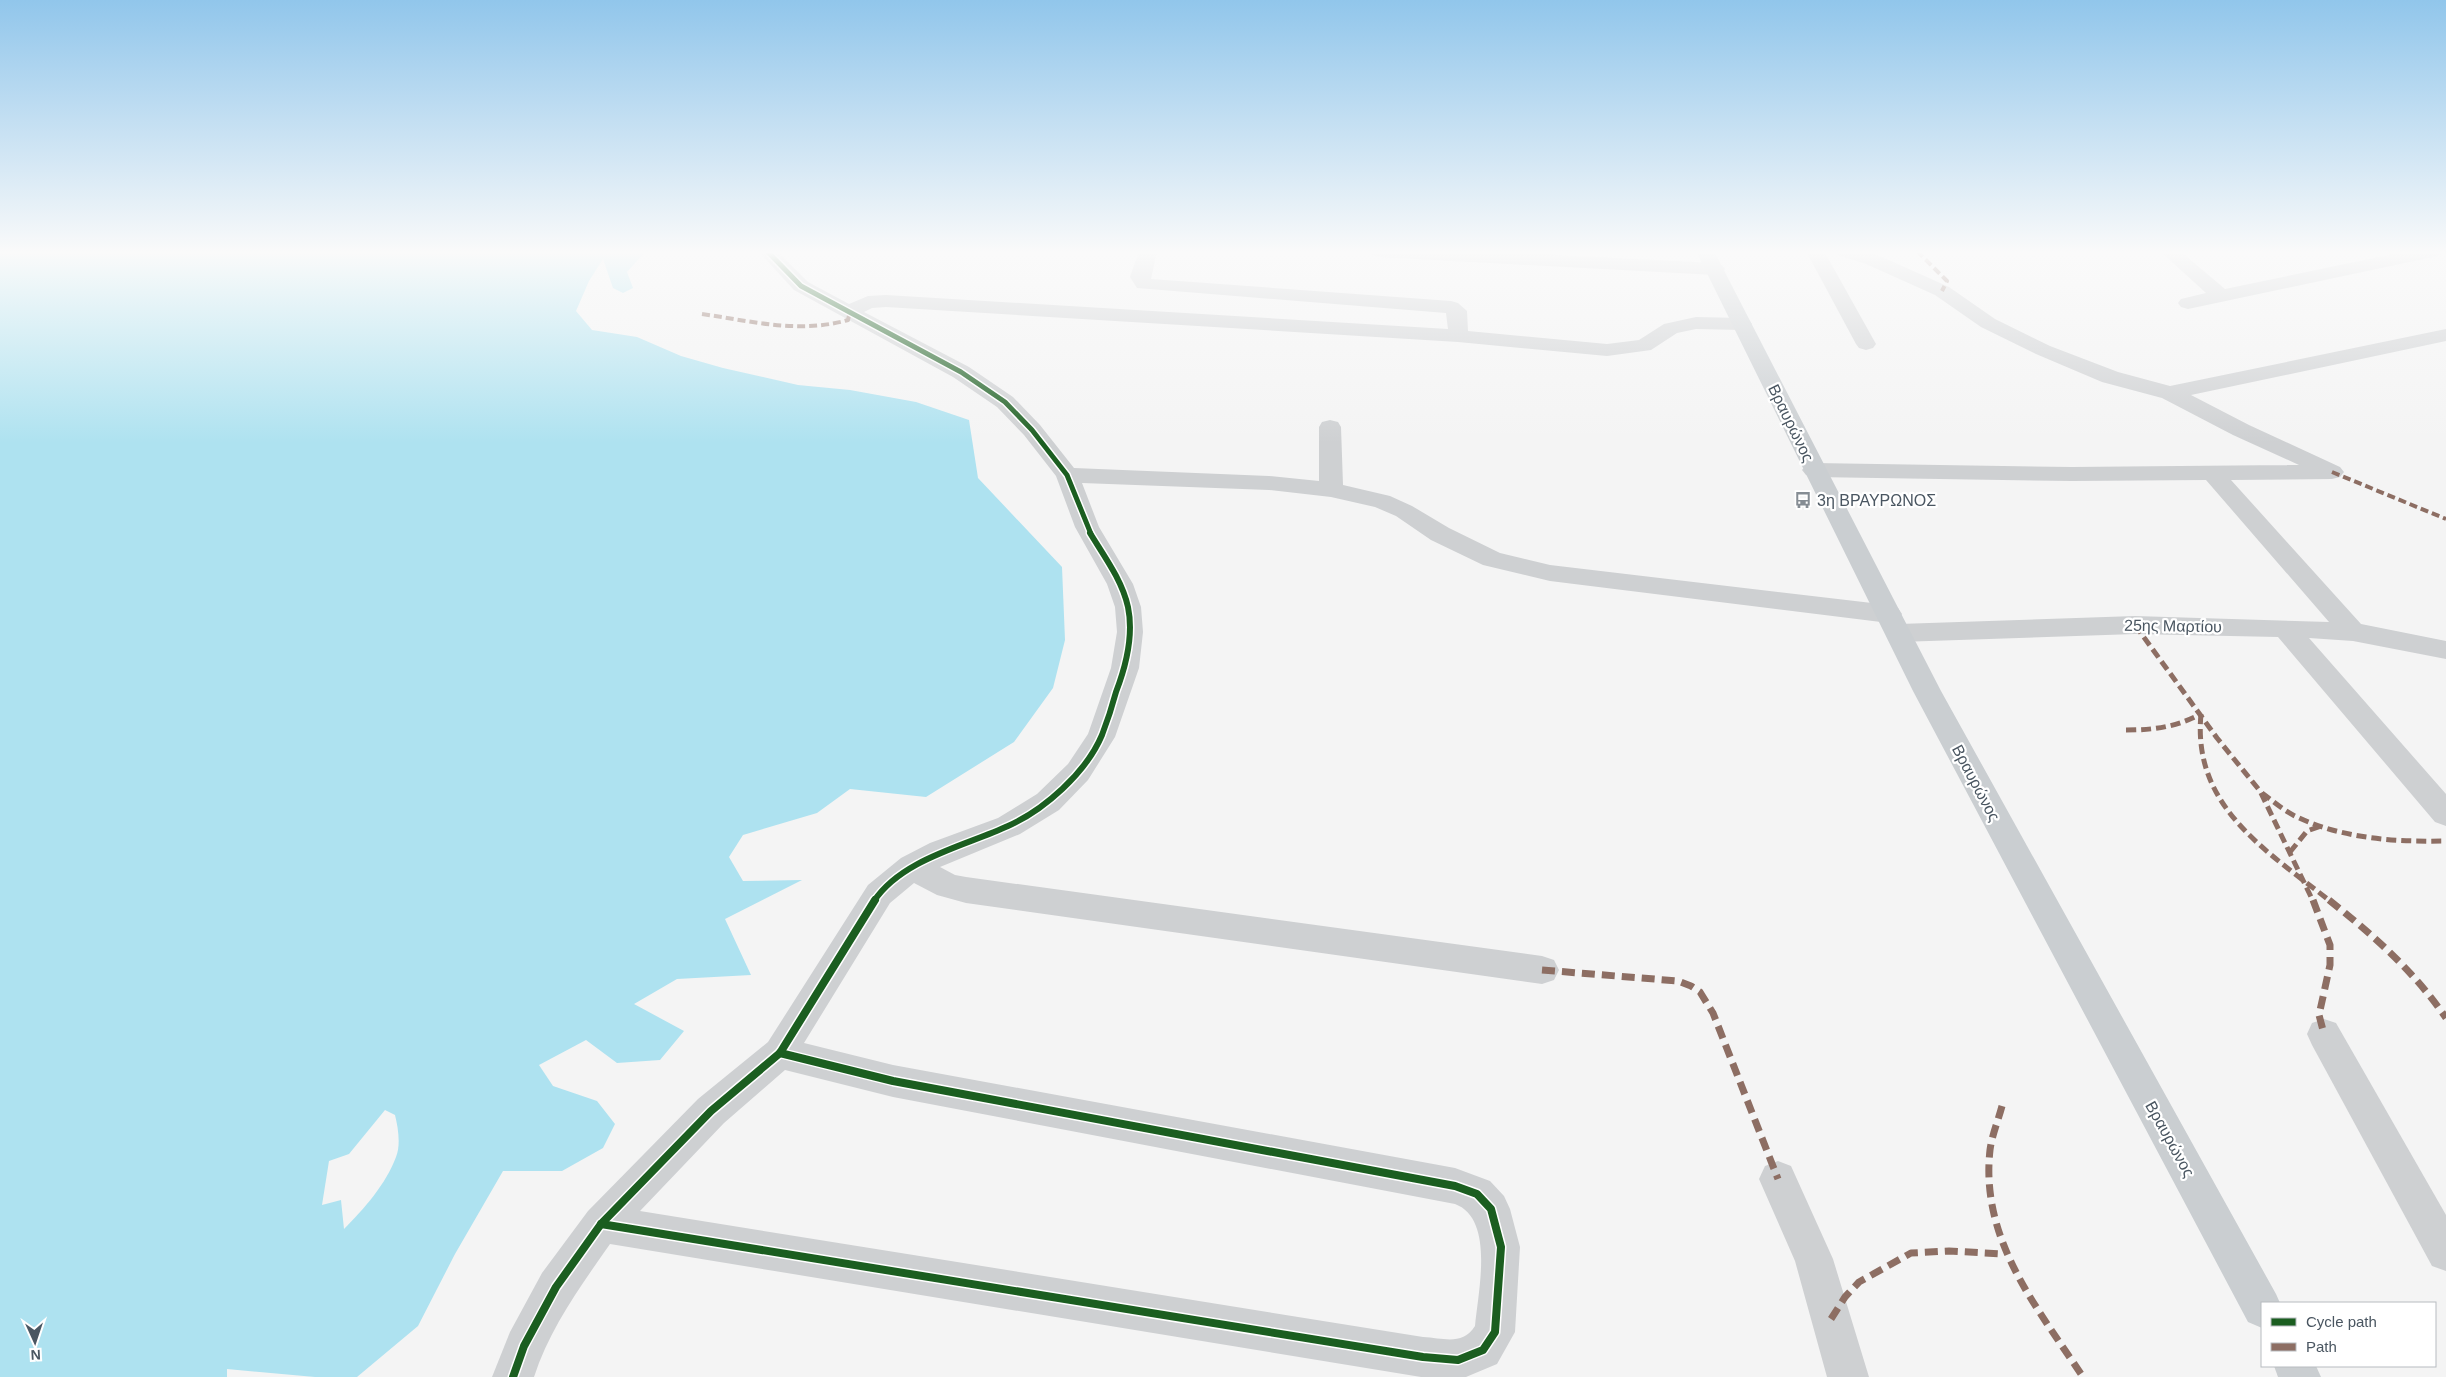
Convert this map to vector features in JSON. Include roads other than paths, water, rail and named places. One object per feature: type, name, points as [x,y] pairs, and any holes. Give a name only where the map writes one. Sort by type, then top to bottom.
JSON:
[{"type":"main road","name":"Βραυρώνος","points":[[1738,315],[1927,691],[2076,969],[2261,1306]]},
{"type":"street","points":[[513,1377],[524,1346],[556,1288],[601,1224],[712,1111],[780,1053],[879,894],[912,867],[941,852],[1010,826],[1048,802],[1078,772],[1101,737],[1125,668],[1130,632],[1128,607],[1120,584],[1087,527],[1067,475],[1032,430],[1005,402],[961,372],[858,315]]},
{"type":"street","points":[[1119,315],[1458,336],[1607,350],[1644,346],[1671,328],[1696,323],[1742,324]]},
{"type":"street","points":[[1457,315],[1458,336]]},
{"type":"street","points":[[1850,315],[1866,344]]},
{"type":"street","points":[[1814,470],[1927,473],[2332,472],[2241,430],[2170,393],[2074,364],[1988,323],[1977,315]]},
{"type":"street","points":[[2170,393],[2440,341]]},
{"type":"street","points":[[1330,427],[1331,490]]},
{"type":"street","points":[[2212,473],[2353,632]]},
{"type":"street","name":"25ης Μαρτίου","points":[[1067,475],[1269,483],[1331,490],[1382,501],[1404,511],[1440,534],[1492,559],[1550,573],[1894,624],[2285,628],[2353,632],[2446,650]]},
{"type":"street","points":[[2285,628],[2446,814]]},
{"type":"street","points":[[912,867],[948,886],[966,890],[1542,970]]},
{"type":"street","points":[[2324,1034],[2446,1252]]},
{"type":"street","points":[[601,1224],[1423,1357],[1458,1360],[1483,1350],[1496,1332],[1501,1247],[1491,1209],[1477,1194],[1456,1186],[893,1080],[780,1053]]},
{"type":"street","points":[[1778,1178],[1814,1260],[1836,1344],[1848,1377]]},
{"type":"water","points":[[0,315],[580,315],[592,330],[637,337],[681,356],[723,368],[798,385],[850,390],[916,402],[969,420],[978,478],[1062,567],[1065,640],[1053,688],[1014,742],[926,797],[850,789],[817,813],[743,835],[729,857],[743,881],[802,880],[725,919],[751,975],[677,979],[634,1004],[684,1031],[660,1060],[617,1063],[586,1040],[539,1065],[553,1086],[597,1101],[615,1124],[603,1148],[562,1171],[503,1171],[455,1254],[418,1326],[357,1377],[315,1377],[227,1369],[227,1377],[0,1377]],"holes":[[[385,1110],[395,1115],[399,1142],[392,1167],[374,1196],[344,1229],[341,1200],[322,1205],[329,1161],[349,1154]]]},
{"type":"place","name":"3η ΒΡΑΥΡΩΝΟΣ","points":[[1803,500]]}]
